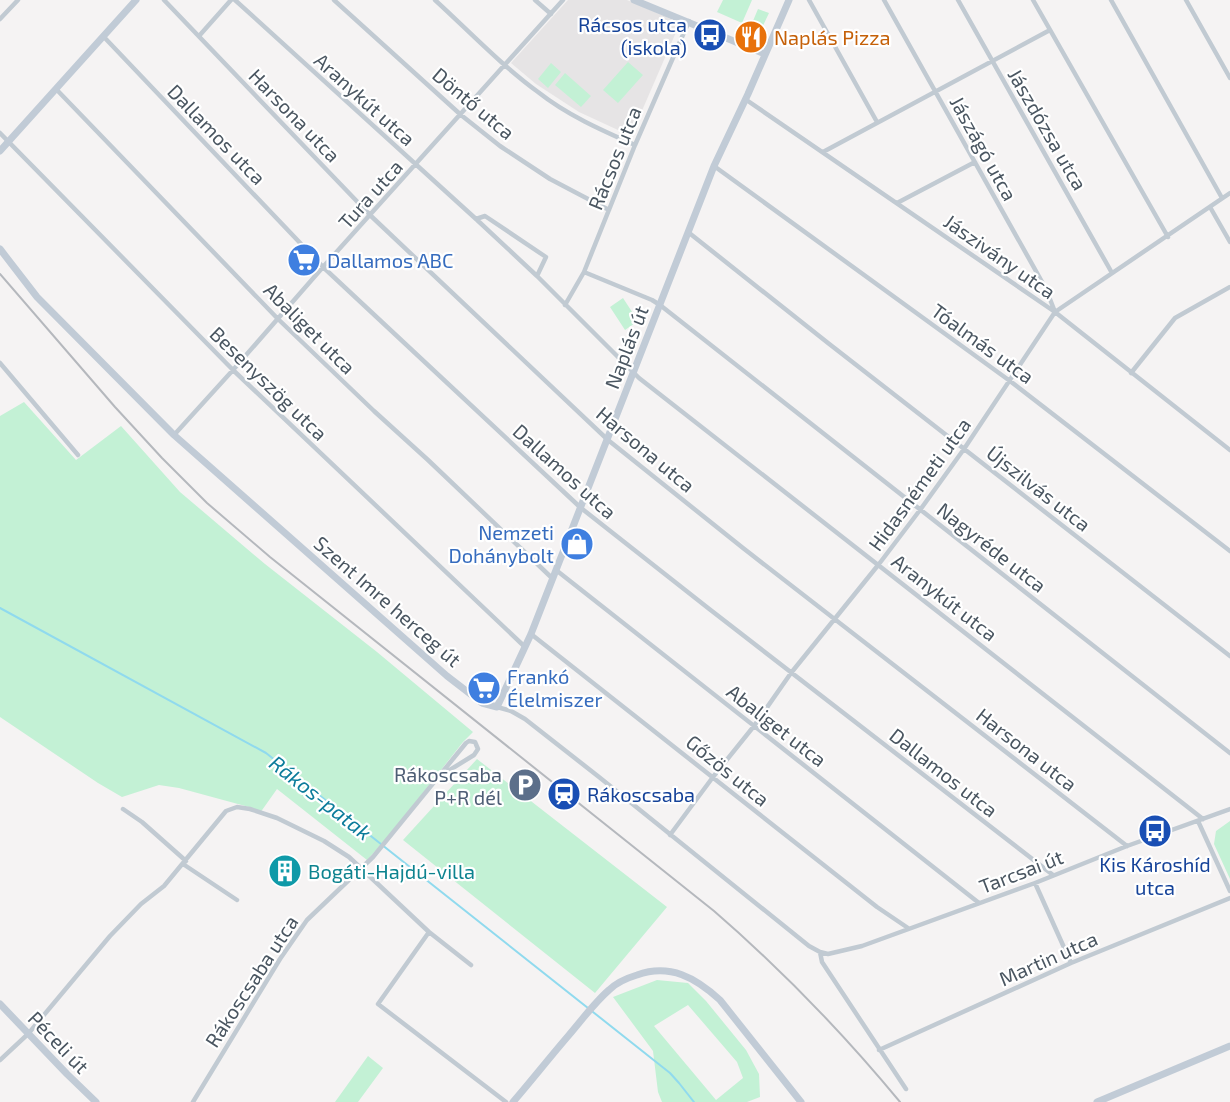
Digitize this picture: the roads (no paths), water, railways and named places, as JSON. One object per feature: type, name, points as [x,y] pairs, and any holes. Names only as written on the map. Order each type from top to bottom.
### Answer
[{"type":"street","points":[[0,19],[18,0]]},
{"type":"street","points":[[0,151],[136,0]]},
{"type":"street","name":"Harsona utca","points":[[164,0],[371,216],[608,440],[1126,846]]},
{"type":"street","points":[[199,36],[233,0]]},
{"type":"street","name":"Aranykút utca","points":[[233,0],[476,219],[537,276],[633,373],[879,564],[1201,820]]},
{"type":"street","name":"Döntő utca","points":[[334,0],[461,115],[500,147],[550,179],[609,210]]},
{"type":"street","points":[[435,0],[539,93],[589,125],[634,145]]},
{"type":"street","points":[[535,0],[550,14]]},
{"type":"street","name":"Tura utca","points":[[174,435],[563,0]]},
{"type":"street","points":[[634,0],[765,54]]},
{"type":"street","name":"Naplás út","points":[[497,707],[531,634],[714,166],[789,0]]},
{"type":"street","points":[[809,0],[877,122]]},
{"type":"street","name":"Jászágó utca","points":[[884,0],[1046,289],[1055,312]]},
{"type":"street","name":"Jászdózsa utca","points":[[958,0],[1112,273]]},
{"type":"street","points":[[1033,0],[1168,237]]},
{"type":"street","points":[[1111,0],[1222,198]]},
{"type":"street","points":[[1186,0],[1230,78]]},
{"type":"street","name":"Rácsos utca","points":[[565,305],[584,272],[634,145],[689,21]]},
{"type":"street","points":[[823,152],[1050,30]]},
{"type":"street","name":"Dallamos utca","points":[[103,36],[323,267],[580,508],[1053,875]]},
{"type":"street","name":"Abaliget utca","points":[[56,89],[279,319],[553,579]]},
{"type":"street","name":"Jászivány utca","points":[[745,99],[1055,312],[1230,450]]},
{"type":"street","name":"Besenyszög utca","points":[[0,133],[233,370],[525,647]]},
{"type":"street","points":[[897,203],[975,162]]},
{"type":"street","name":"Tóalmás utca","points":[[714,166],[1010,381],[1230,551]]},
{"type":"street","name":"Hidasnémeti utca","points":[[670,835],[754,726],[791,673],[920,510],[964,449],[1055,312],[1230,193]]},
{"type":"street","points":[[1210,207],[1230,242]]},
{"type":"street","name":"Aranykút utca","points":[[476,219],[485,216],[546,257],[537,276]]},
{"type":"street","name":"Újszilvás utca","points":[[688,232],[1230,656]]},
{"type":"street","name":"Szent Imre herceg út","points":[[0,249],[37,297],[174,435],[447,676],[482,704],[511,711],[525,719],[809,946],[820,952]]},
{"type":"street","name":"Nagyréde utca","points":[[584,272],[660,305],[1230,753]]},
{"type":"street","points":[[1131,373],[1175,318],[1230,287]]},
{"type":"street","points":[[0,363],[78,455]]},
{"type":"street","name":"Abaliget utca","points":[[556,570],[979,903]]},
{"type":"street","name":"Gőzös utca","points":[[531,634],[877,907],[908,928]]},
{"type":"street","name":"Rákoscsaba utca","points":[[193,1102],[280,958],[307,920],[377,853],[466,744],[469,741],[475,742],[478,749],[474,755],[440,776]]},
{"type":"street","points":[[0,1060],[28,1034],[110,936],[141,904],[164,886],[226,811],[237,807],[277,818],[324,841],[349,857],[429,932],[471,965]]},
{"type":"street","points":[[123,809],[142,822],[184,862],[237,900]]},
{"type":"street","name":"Tarcsai út","points":[[820,952],[828,954],[851,949],[1035,883],[1126,846],[1230,809]]},
{"type":"street","points":[[1201,820],[1230,891]]},
{"type":"street","points":[[1035,883],[1071,963]]},
{"type":"street","name":"Martin utca","points":[[879,1050],[1071,963],[1230,898]]},
{"type":"street","points":[[429,932],[378,1004],[506,1102]]},
{"type":"street","points":[[820,952],[822,962],[906,1089]]},
{"type":"street","points":[[513,1102],[609,990],[623,980],[645,972],[659,970],[670,971],[706,988],[727,1010],[801,1102]]},
{"type":"street","name":"Péceli út","points":[[0,1004],[96,1102]]},
{"type":"street","points":[[1097,1102],[1230,1046]]},
{"type":"waterway","name":"Rákos-patak","points":[[0,608],[266,753],[670,1073],[694,1102]]},
{"type":"railway","points":[[0,274],[115,407],[207,503],[270,557],[714,911],[811,1002],[900,1102]]},
{"type":"place","name":"Rácsos utca (iskola)","points":[[710,35]]},
{"type":"place","name":"Naplás Pizza","points":[[751,37]]},
{"type":"place","name":"Dallamos ABC","points":[[304,260]]},
{"type":"place","name":"Nemzeti Dohánybolt","points":[[577,544]]},
{"type":"place","name":"Frankó Élelmiszer","points":[[484,688]]},
{"type":"place","name":"Rákoscsaba P+R dél","points":[[525,785]]},
{"type":"place","name":"Rákoscsaba","points":[[564,794]]},
{"type":"place","name":"Kis Károshíd utca","points":[[1155,831]]},
{"type":"place","name":"Bogáti-Hajdú-villa","points":[[285,871]]}]
